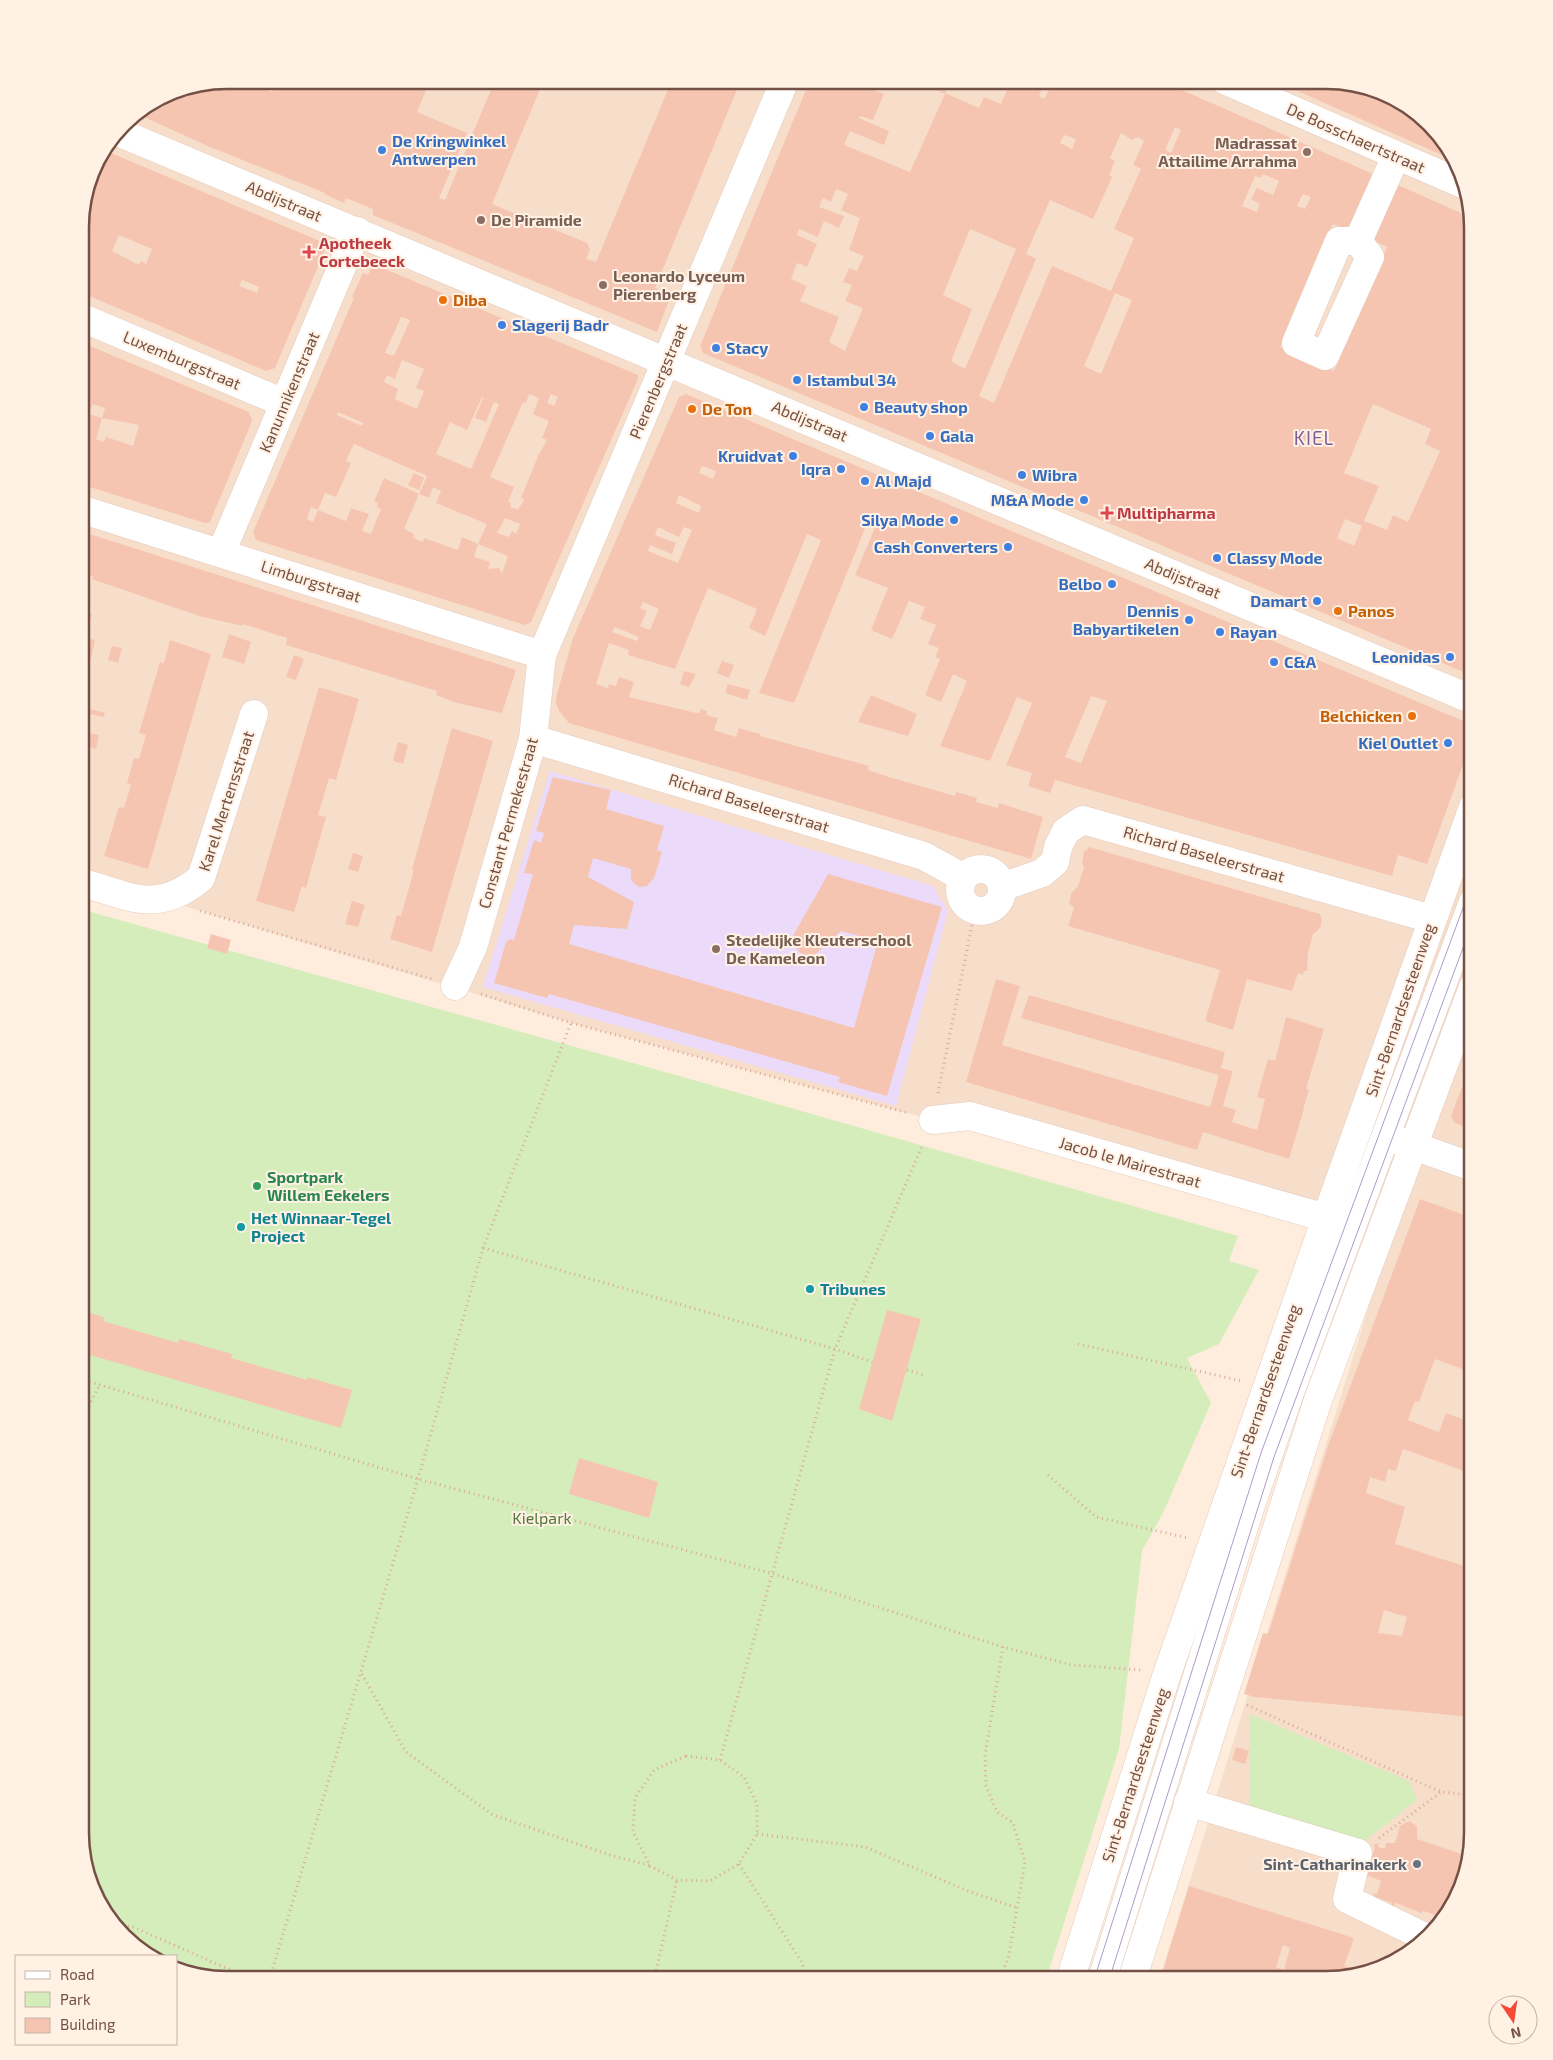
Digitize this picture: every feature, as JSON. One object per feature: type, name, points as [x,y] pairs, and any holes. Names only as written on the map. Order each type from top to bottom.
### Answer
[{"type":"street","name":"Pierenbergstraat","points":[[542,655],[781,89]]},
{"type":"street","name":"De Bosschaertstraat","points":[[1244,89],[1457,182]]},
{"type":"street","name":"Abdijstraat","points":[[124,135],[1464,696]]},
{"type":"street","points":[[1358,241],[1396,156]]},
{"type":"street","name":"Kanunnikenstraat","points":[[221,553],[357,231]]},
{"type":"street","name":"Luxemburgstraat","points":[[89,321],[284,403]]},
{"type":"street","name":"Limburgstraat","points":[[89,511],[542,655]]},
{"type":"street","name":"Constant Permekestraat","points":[[455,986],[473,947],[533,739],[542,655]]},
{"type":"street","name":"Karel Mertensstraat","points":[[89,885],[140,899],[164,900],[186,891],[201,878],[254,714]]},
{"type":"street","name":"Richard Baseleerstraat","points":[[533,739],[924,856],[962,877]]},
{"type":"street","name":"Richard Baseleerstraat","points":[[1002,887],[1042,873],[1055,862],[1058,847],[1066,831],[1083,820],[1432,918]]},
{"type":"street","name":"Sint-Bernardsesteenweg","points":[[1073,1971],[1166,1677],[1326,1218],[1464,831]]},
{"type":"street","points":[[976,869],[990,870],[1001,880],[1002,887],[1000,898],[988,910],[975,910],[965,904],[961,898],[962,877],[976,869]]},
{"type":"street","points":[[1105,1971],[1250,1508],[1297,1375],[1464,926]]},
{"type":"street","points":[[1135,1971],[1318,1400],[1464,1011]]},
{"type":"street","name":"Jacob le Mairestraat","points":[[933,1120],[970,1116],[1326,1218]]},
{"type":"street","points":[[1358,1128],[1464,1164]]},
{"type":"street","points":[[1188,1802],[1358,1853],[1347,1899],[1420,1934]]},
{"type":"path","points":[[164,900],[571,1022],[933,1120]]},
{"type":"path","points":[[720,1760],[774,1574],[835,1349],[933,1120],[975,910]]},
{"type":"path","points":[[273,1971],[362,1674],[483,1248],[571,1022]]},
{"type":"path","points":[[483,1248],[835,1349],[872,1362]]},
{"type":"path","points":[[1078,1344],[1267,1386]]},
{"type":"path","points":[[907,1370],[924,1375]]},
{"type":"path","points":[[89,1381],[418,1479],[774,1574],[1003,1646],[1072,1665],[1140,1670],[1166,1677]]},
{"type":"path","points":[[89,1406],[100,1384]]},
{"type":"path","points":[[1048,1475],[1096,1517],[1213,1544]]},
{"type":"path","points":[[1002,1971],[1008,1960],[1025,1862],[1013,1823],[997,1812],[986,1786],[984,1755],[1003,1646]]},
{"type":"path","points":[[362,1674],[406,1752],[493,1815],[616,1857],[650,1866],[678,1880],[710,1880],[739,1864],[757,1834],[758,1804],[744,1778],[720,1760],[686,1756],[654,1770],[635,1798],[633,1832],[650,1866]]},
{"type":"path","points":[[1245,1704],[1441,1792],[1464,1794]]},
{"type":"path","points":[[1358,1853],[1441,1792]]},
{"type":"path","points":[[757,1834],[864,1847],[968,1891],[1018,1908]]},
{"type":"path","points":[[739,1864],[801,1961],[805,1971]]},
{"type":"path","points":[[656,1971],[678,1880]]},
{"type":"path","points":[[126,1927],[132,1926],[233,1971]]},
{"type":"shaded area","points":[[226,89],[1336,89],[1354,91],[1371,96],[1388,103],[1410,117],[1430,136],[1441,150],[1454,174],[1460,191],[1464,226],[1464,1834],[1460,1869],[1446,1902],[1436,1917],[1417,1937],[1403,1948],[1388,1957],[1362,1967],[1327,1971],[1162,1971],[1392,1232],[933,1120],[571,1023],[164,900],[89,884],[89,217],[93,191],[107,158],[129,129],[150,112],[182,96],[199,91]]},
{"type":"shaded area","name":"Stedelijke Kleuterschool De Kameleon","points":[[550,771],[933,886],[948,911],[896,1106],[483,987]]},
{"type":"green space","name":"Kielpark","points":[[89,912],[683,1077],[1238,1236],[1229,1261],[1259,1270],[1219,1344],[1187,1358],[1211,1403],[1164,1511],[1142,1551],[1119,1749],[1049,1971],[226,1971],[191,1967],[178,1962],[178,1955],[162,1955],[143,1943],[123,1924],[103,1895],[91,1861],[89,1843]]},
{"type":"green space","points":[[1250,1714],[1409,1781],[1417,1800],[1358,1846],[1249,1810]]},
{"type":"building","points":[[265,89],[272,92],[273,89],[426,89],[417,112],[467,133],[439,198],[445,200],[491,89],[540,89],[492,204],[587,243],[590,250],[586,259],[596,262],[668,89],[737,89],[655,288],[671,295],[657,332],[373,215],[373,209],[346,198],[344,203],[325,193],[210,147],[144,117],[174,99],[208,90]]},
{"type":"building","points":[[806,89],[872,89],[884,94],[873,120],[860,116],[859,118],[889,131],[884,145],[850,131],[844,145],[910,172],[945,94],[934,89],[947,89],[945,93],[979,108],[984,97],[1001,104],[1007,89],[1042,89],[1039,96],[1044,99],[1049,89],[1180,89],[1371,173],[1374,182],[1349,230],[1333,224],[1280,347],[1334,371],[1387,247],[1372,240],[1398,185],[1463,214],[1464,672],[703,353],[700,346]],"holes":[[[1175,127],[1181,130],[1171,153],[1165,150]],[[1121,133],[1132,140],[1138,137],[1144,141],[1133,165],[1141,169],[1114,229],[1134,238],[1111,291],[1052,266],[994,403],[979,396],[1036,259],[1026,254],[1050,200],[1093,219],[1112,177],[1109,175],[1115,161],[1110,158]],[[1064,135],[1076,139],[1072,149],[1060,143]],[[1263,174],[1279,181],[1273,195],[1257,188],[1251,199],[1260,204],[1257,212],[1242,206],[1255,176],[1261,178]],[[836,189],[848,194],[841,210],[860,218],[849,250],[864,256],[857,271],[849,268],[843,282],[852,285],[845,301],[863,308],[845,351],[829,342],[839,317],[800,301],[807,286],[791,279],[797,263],[807,267],[817,244],[797,235],[799,229],[818,237],[824,221],[839,228],[844,216],[819,207],[823,198],[831,202]],[[1303,194],[1311,197],[1305,209],[1297,206]],[[970,229],[1016,249],[965,369],[951,361],[972,309],[943,295]],[[1115,293],[1132,300],[1101,374],[1084,366]],[[1373,404],[1431,429],[1425,444],[1440,451],[1408,522],[1393,515],[1387,530],[1364,521],[1379,486],[1344,473]],[[1345,519],[1362,526],[1354,546],[1337,538]]]},
{"type":"building","points":[[1293,89],[1354,91],[1388,103],[1417,123],[1430,136],[1445,156]]},
{"type":"building","points":[[110,153],[322,242],[325,250],[275,368],[266,371],[89,296],[90,208],[99,174]],"holes":[[[119,235],[152,249],[146,264],[141,261],[139,265],[112,251]],[[242,280],[259,287],[257,293],[239,286]]]},
{"type":"building","points":[[373,264],[638,375],[638,379],[531,622],[525,625],[256,540],[253,532],[354,298],[352,297],[363,273],[368,275]],"holes":[[[401,317],[410,320],[394,356],[385,353]],[[402,360],[424,369],[416,388],[424,391],[417,409],[395,399],[398,389],[384,382],[387,375],[395,379]],[[529,394],[539,398],[533,414],[549,421],[542,438],[547,440],[538,456],[521,498],[524,500],[518,510],[510,507],[511,503],[508,502],[514,487],[490,477],[523,402],[526,403]],[[551,394],[558,397],[554,406],[547,403]],[[482,397],[499,404],[471,469],[436,454],[450,422],[467,430]],[[338,412],[363,423],[362,426],[337,415]],[[354,444],[427,476],[419,494],[384,478],[374,502],[378,503],[377,507],[381,509],[371,534],[362,531],[369,514],[351,508],[346,521],[318,510],[325,493],[336,497],[351,463],[346,461]],[[433,487],[441,491],[436,503],[487,524],[478,544],[462,537],[458,550],[424,538],[423,542],[413,538],[414,534],[404,529],[419,494],[429,498]],[[311,507],[318,510],[313,522],[307,519]],[[505,518],[520,524],[516,534],[512,531],[509,537],[497,533]],[[478,544],[508,556],[502,574],[499,568],[488,569],[490,562],[474,557]]]},
{"type":"building","points":[[89,346],[249,412],[252,421],[210,522],[205,523],[89,487],[89,414],[102,418],[105,408],[93,404],[89,412]],"holes":[[[102,418],[139,425],[133,446],[106,437],[104,442],[96,439]]]},
{"type":"building","points":[[686,394],[1464,721],[1464,762],[1427,864],[1398,855],[1392,876],[1055,780],[1050,793],[1028,786],[1032,773],[1006,765],[1032,703],[1017,697],[990,761],[940,746],[967,681],[953,674],[941,702],[925,695],[940,659],[935,657],[939,648],[928,644],[936,625],[920,619],[925,607],[909,601],[892,639],[871,630],[888,588],[855,575],[876,525],[868,521],[794,703],[759,693],[821,540],[807,534],[765,636],[749,628],[757,609],[708,588],[675,669],[628,655],[629,650],[609,643],[596,684],[608,688],[609,684],[616,686],[619,677],[634,682],[629,697],[696,713],[699,713],[701,709],[707,711],[706,715],[718,718],[714,730],[736,737],[739,728],[760,734],[760,736],[869,766],[868,770],[889,777],[955,796],[956,792],[977,798],[976,802],[998,808],[999,803],[1043,817],[1031,859],[569,723],[559,711],[556,703],[573,638],[679,397]],"holes":[[[702,466],[716,471],[713,479],[699,473]],[[679,495],[701,506],[699,513],[676,503]],[[658,527],[679,537],[684,527],[692,530],[678,563],[648,551],[650,545],[672,554],[676,543],[655,535]],[[643,602],[659,609],[650,630],[640,626],[647,611],[640,608]],[[615,627],[639,637],[637,641],[612,632]],[[1091,696],[1107,701],[1081,763],[1065,757]]]},
{"type":"building","points":[[483,398],[494,402],[486,422],[475,418]]},
{"type":"building","points":[[414,473],[424,478],[419,490],[408,485]]},
{"type":"building","points":[[89,534],[516,670],[502,713],[457,703],[436,695],[437,691],[286,645],[287,638],[243,624],[243,626],[199,616],[92,579],[93,576],[89,575]]},
{"type":"building","points":[[89,613],[92,614],[89,624]]},
{"type":"building","points":[[229,634],[251,642],[244,664],[222,657]]},
{"type":"building","points":[[89,639],[95,640],[89,662]]},
{"type":"building","points":[[170,640],[211,654],[148,869],[104,856],[119,807],[124,808],[131,785],[127,783],[134,758],[139,759],[146,735],[139,733],[160,662],[164,663]]},
{"type":"building","points":[[112,646],[122,648],[118,663],[108,660]]},
{"type":"building","points":[[294,655],[304,659],[296,680],[286,677]]},
{"type":"building","points":[[722,661],[734,665],[729,678],[717,673]]},
{"type":"building","points":[[684,671],[696,674],[689,687],[680,684]]},
{"type":"building","points":[[728,684],[750,690],[747,700],[725,693]]},
{"type":"building","points":[[319,687],[359,699],[336,780],[329,778],[318,815],[326,817],[306,888],[302,886],[294,912],[256,901]]},
{"type":"building","points":[[871,695],[917,714],[908,736],[858,722]]},
{"type":"building","points":[[89,709],[105,713],[104,717],[89,714]]},
{"type":"building","points":[[452,728],[493,741],[432,952],[390,939],[397,915],[401,916],[414,870],[412,869]]},
{"type":"building","points":[[89,733],[99,735],[96,749],[89,747]]},
{"type":"building","points":[[398,742],[408,745],[403,764],[393,761]]},
{"type":"building","points":[[553,777],[611,790],[606,809],[664,826],[657,850],[662,852],[654,878],[647,886],[639,887],[631,880],[631,869],[593,858],[588,877],[634,902],[627,929],[574,925],[569,944],[854,1028],[878,941],[841,931],[808,961],[790,941],[828,874],[942,907],[887,1096],[838,1082],[840,1077],[549,994],[547,998],[494,983],[506,942],[510,939],[514,940],[533,874],[524,873],[534,840],[541,843],[544,833],[536,831]]},
{"type":"building","points":[[1089,847],[1320,914],[1322,920],[1320,928],[1313,934],[1308,953],[1307,971],[1304,971],[1303,975],[1298,973],[1292,991],[1247,979],[1233,1030],[1205,1021],[1220,970],[1068,926],[1074,908],[1069,903],[1071,894],[1078,886],[1084,867],[1082,863],[1084,851]]},
{"type":"building","points":[[353,853],[363,856],[358,872],[348,869]]},
{"type":"building","points":[[352,901],[365,905],[358,927],[345,924]]},
{"type":"building","points":[[211,934],[231,940],[227,954],[207,948]]},
{"type":"building","points":[[996,979],[1020,986],[1002,1045],[1210,1107],[1219,1075],[1021,1018],[1029,995],[1225,1052],[1221,1068],[1233,1071],[1223,1106],[1236,1110],[1232,1122],[1257,1130],[1265,1099],[1257,1097],[1268,1059],[1275,1061],[1286,1017],[1324,1029],[1306,1089],[1309,1090],[1303,1110],[1305,1113],[1303,1112],[1289,1159],[1203,1132],[1197,1150],[966,1082]]},
{"type":"building","points":[[1464,1082],[1464,1126],[1455,1123],[1451,1116]]},
{"type":"building","points":[[1420,1199],[1464,1215],[1464,1370],[1435,1359],[1419,1402],[1415,1401],[1408,1420],[1439,1432],[1446,1413],[1464,1420],[1464,1471],[1403,1449],[1396,1471],[1388,1469],[1385,1482],[1370,1477],[1366,1493],[1405,1507],[1395,1544],[1464,1566],[1464,1716],[1255,1697],[1244,1694],[1263,1633],[1268,1634],[1328,1446]],"holes":[[[1384,1610],[1407,1617],[1402,1636],[1378,1633]]]},
{"type":"building","points":[[887,1310],[921,1319],[892,1421],[859,1409]]},
{"type":"building","points":[[89,1313],[104,1317],[103,1321],[178,1343],[179,1339],[232,1354],[231,1358],[307,1380],[307,1377],[352,1390],[341,1428],[89,1355]]},
{"type":"building","points":[[579,1458],[658,1482],[649,1518],[569,1494]]},
{"type":"building","points":[[1236,1747],[1249,1751],[1245,1764],[1232,1760]]},
{"type":"building","name":"Sint-Catharinakerk","points":[[1409,1821],[1417,1826],[1417,1839],[1463,1854],[1454,1886],[1437,1916],[1424,1911],[1421,1913],[1395,1903],[1394,1907],[1391,1905],[1392,1903],[1379,1898],[1378,1901],[1375,1900],[1374,1893],[1377,1894],[1381,1881],[1369,1876],[1366,1878],[1375,1847],[1373,1845],[1379,1843],[1378,1847],[1385,1849],[1386,1843],[1395,1843],[1400,1826]]},
{"type":"building","points":[[1189,1886],[1354,1938],[1344,1966],[1353,1969],[1327,1971],[1163,1971]],"holes":[[[1283,1945],[1290,1948],[1284,1970],[1276,1967]]]},
{"type":"tram line","points":[[1097,1971],[1261,1453],[1464,905]]},
{"type":"tram line","points":[[1112,1971],[1274,1457],[1464,945]]},
{"type":"place","name":"De Kringwinkel Antwerpen","points":[[382,150]]},
{"type":"place","name":"Madrassat Attailime Arrahma","points":[[1307,152]]},
{"type":"place","name":"De Piramide","points":[[481,220]]},
{"type":"place","name":"Apotheek Cortebeeck","points":[[309,252]]},
{"type":"place","name":"Leonardo Lyceum Pierenberg","points":[[603,285]]},
{"type":"place","name":"Diba","points":[[443,300]]},
{"type":"place","name":"Slagerij Badr","points":[[502,325]]},
{"type":"place","name":"Stacy","points":[[716,348]]},
{"type":"place","name":"Istambul 34","points":[[797,380]]},
{"type":"place","name":"Beauty shop","points":[[864,407]]},
{"type":"place","name":"De Ton","points":[[692,409]]},
{"type":"place","name":"Gala","points":[[930,436]]},
{"type":"place","name":"Kruidvat","points":[[793,456]]},
{"type":"place","name":"Iqra","points":[[841,469]]},
{"type":"place","name":"Wibra","points":[[1022,475]]},
{"type":"place","name":"Al Majd","points":[[865,481]]},
{"type":"place","name":"M&A Mode","points":[[1084,500]]},
{"type":"place","name":"Multipharma","points":[[1107,513]]},
{"type":"place","name":"Silya Mode","points":[[954,520]]},
{"type":"place","name":"Cash Converters","points":[[1008,547]]},
{"type":"place","name":"Classy Mode","points":[[1217,558]]},
{"type":"place","name":"Belbo","points":[[1112,584]]},
{"type":"place","name":"Damart","points":[[1317,601]]},
{"type":"place","name":"Panos","points":[[1338,611]]},
{"type":"place","name":"Dennis Babyartikelen","points":[[1189,620]]},
{"type":"place","name":"Rayan","points":[[1220,632]]},
{"type":"place","name":"Leonidas","points":[[1450,657]]},
{"type":"place","name":"C&A","points":[[1274,662]]},
{"type":"place","name":"Belchicken","points":[[1412,716]]},
{"type":"place","name":"Kiel Outlet","points":[[1448,743]]},
{"type":"place","name":"Stedelijke Kleuterschool De Kameleon","points":[[716,949]]},
{"type":"place","name":"Sportpark Willem Eekelers","points":[[257,1186]]},
{"type":"place","name":"Het Winnaar-Tegel Project","points":[[241,1227]]},
{"type":"place","name":"Tribunes","points":[[810,1289]]},
{"type":"place","name":"Sint-Catharinakerk","points":[[1417,1864]]},
{"type":"district","name":"KIEL","points":[[1314,438]]}]
